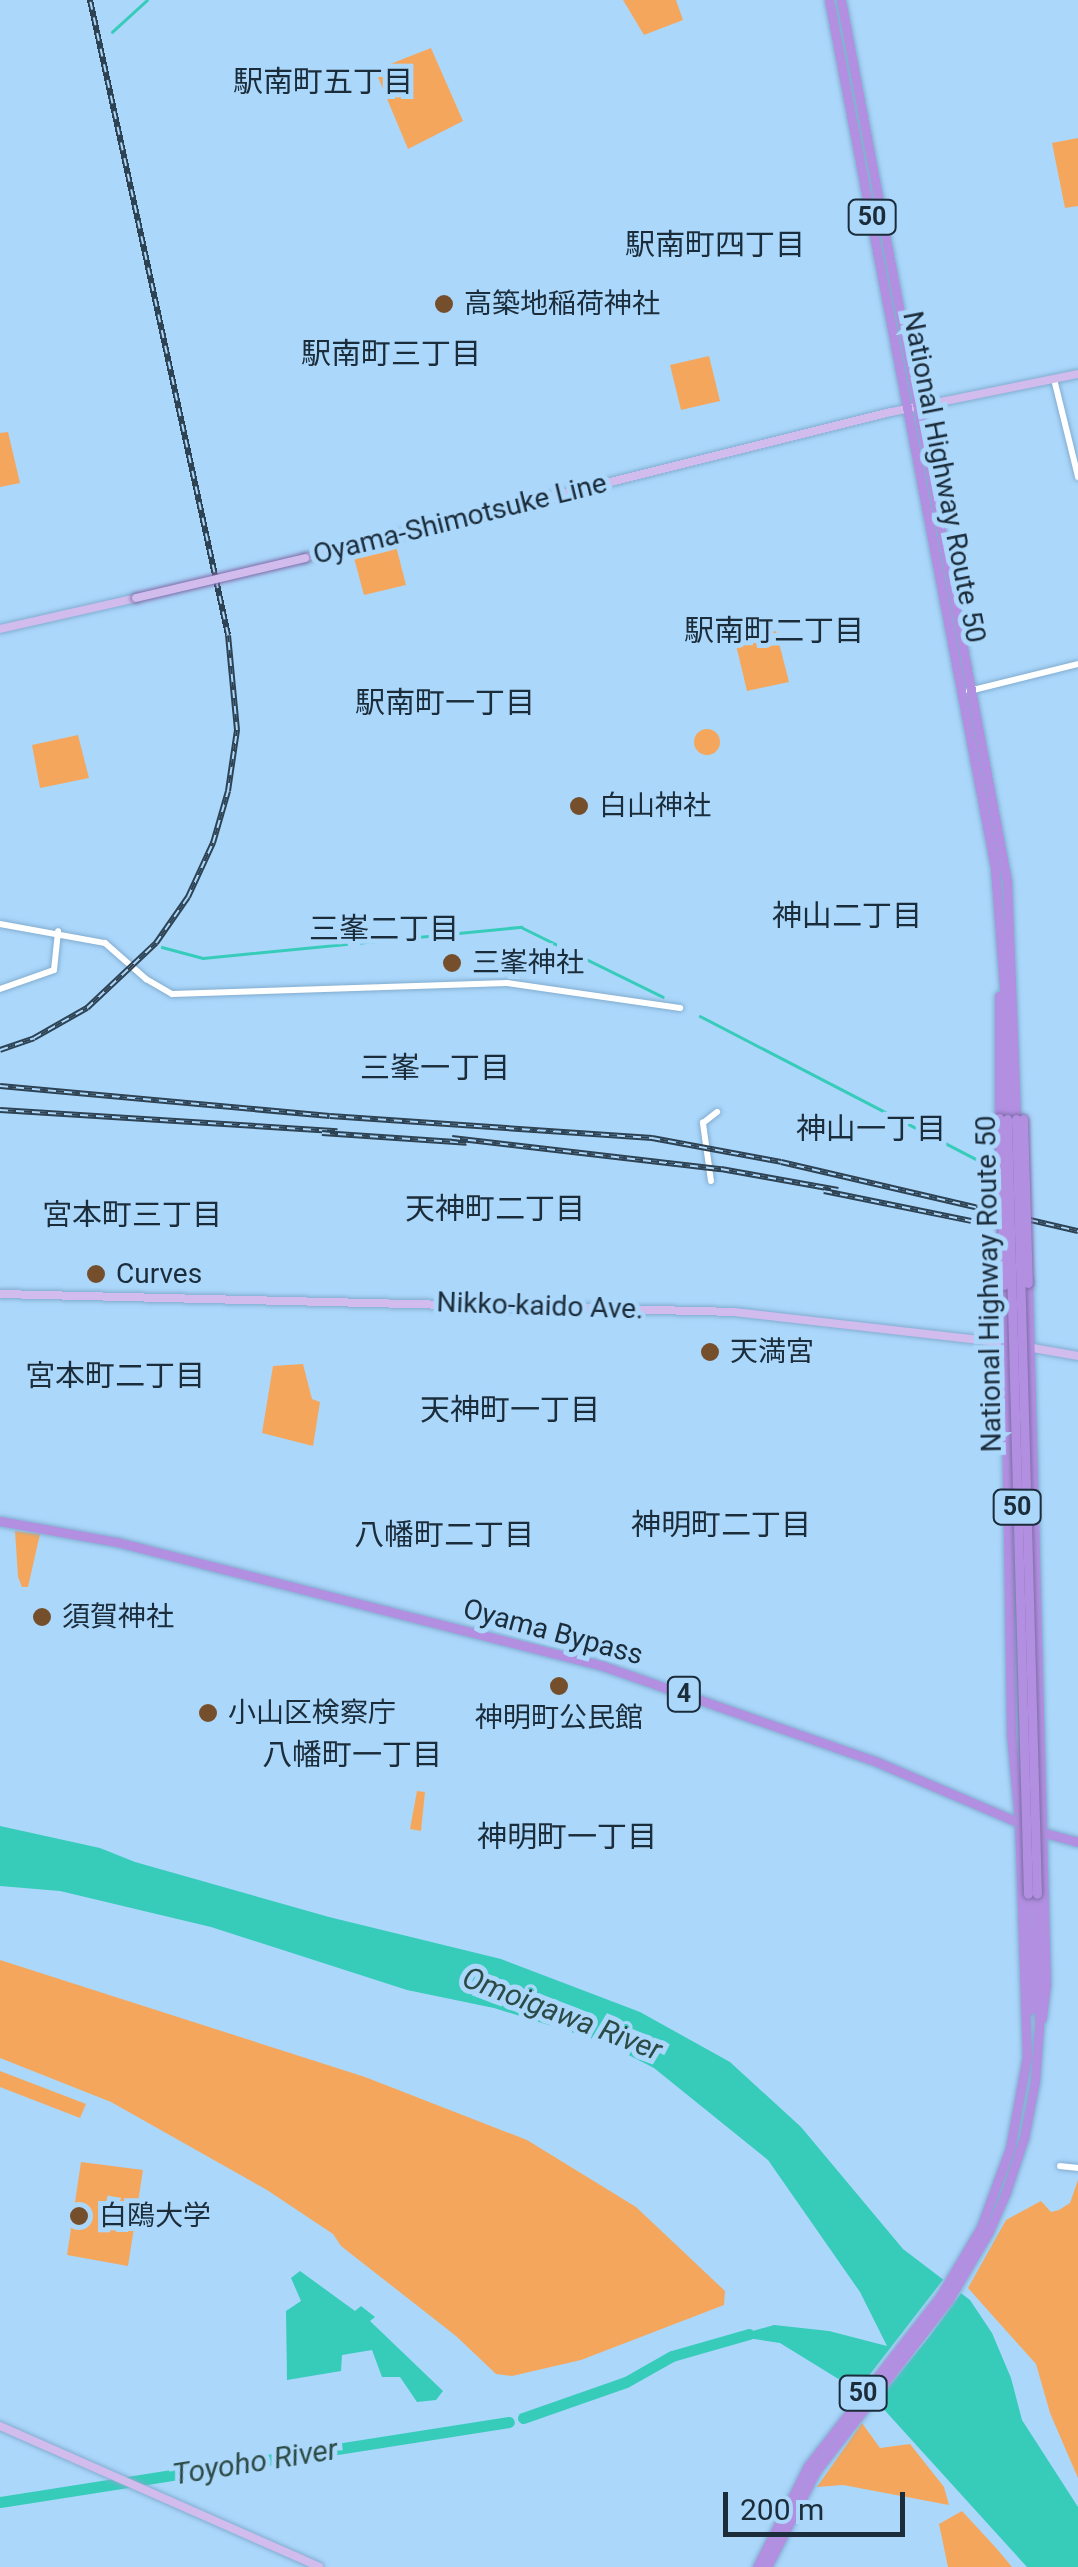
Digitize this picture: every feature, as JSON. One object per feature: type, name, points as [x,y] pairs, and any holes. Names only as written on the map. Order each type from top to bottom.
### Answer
[{"type":"highway","name":"National Highway Route 50","points":[[830,0],[1008,886],[1015,1052],[1011,1119]]},
{"type":"highway","name":"National Highway Route 50","points":[[840,0],[913,407]]},
{"type":"highway","name":"National Highway Route 50","points":[[767,2567],[816,2472],[948,2301],[985,2229],[1026,2130],[1039,2026],[1011,1119],[994,868],[968,691]]},
{"type":"highway","points":[[1011,1119],[1028,1284],[1030,1348],[1046,1984],[1039,2026]]},
{"type":"highway","points":[[1011,1119],[1004,1285],[1010,1700],[1019,1821],[1027,2058]]},
{"type":"highway","name":"Oyama Bypass","points":[[0,1522],[117,1542],[603,1666],[882,1764],[1040,1832],[1078,1842]]},
{"type":"highway","name":"National Highway Route 50","points":[[757,2567],[808,2466],[930,2311],[985,2229],[1008,2153],[1027,2058],[1032,1894]]},
{"type":"main road","name":"Oyama-Shimotsuke Line","points":[[0,629],[305,558],[913,407],[1078,374]]},
{"type":"main road","name":"Nikko-kaido Ave.","points":[[0,1294],[734,1312],[1006,1342],[1078,1356]]},
{"type":"main road","points":[[0,2426],[320,2567]]},
{"type":"street","points":[[1054,379],[1078,477]]},
{"type":"street","points":[[968,691],[1078,664]]},
{"type":"street","points":[[0,924],[58,931],[105,943],[146,979],[172,994],[527,983],[680,1008]]},
{"type":"street","points":[[0,989],[54,970],[58,931]]},
{"type":"street","points":[[711,1181],[703,1123],[717,1112]]},
{"type":"street","points":[[1060,2166],[1078,2168]]},
{"type":"shaded area","points":[[623,0],[676,0],[683,20],[644,35]]},
{"type":"shaded area","points":[[431,48],[463,121],[408,149],[375,70]]},
{"type":"shaded area","points":[[1078,138],[1078,206],[1065,208],[1052,143]]},
{"type":"shaded area","points":[[709,356],[720,401],[681,410],[670,365]]},
{"type":"shaded area","points":[[8,432],[20,483],[0,487],[0,433]]},
{"type":"shaded area","points":[[396,546],[406,585],[364,595],[354,558]]},
{"type":"shaded area","points":[[776,631],[789,682],[747,691],[735,641]]},
{"type":"shaded area","points":[[707,729],[716,733],[720,742],[716,751],[707,755],[698,751],[694,742],[698,733]]},
{"type":"shaded area","points":[[78,735],[89,778],[40,788],[32,745]]},
{"type":"shaded area","points":[[303,1364],[312,1399],[320,1402],[313,1446],[262,1433],[273,1366]]},
{"type":"shaded area","points":[[15,1531],[40,1534],[28,1587],[22,1587],[18,1577]]},
{"type":"shaded area","points":[[417,1791],[425,1792],[421,1831],[410,1829]]},
{"type":"shaded area","points":[[0,1960],[365,2077],[527,2140],[636,2207],[725,2291],[724,2305],[581,2360],[512,2376],[496,2374],[456,2336],[341,2246],[333,2234],[267,2190],[111,2102],[0,2058]]},
{"type":"shaded area","points":[[0,2071],[86,2104],[80,2118],[0,2087]]},
{"type":"shaded area","points":[[81,2162],[143,2170],[128,2266],[67,2255]]},
{"type":"shaded area","points":[[1078,2180],[1078,2478],[1050,2413],[1036,2364],[968,2288],[1006,2220],[1041,2201],[1051,2212],[1059,2210],[1070,2203]]},
{"type":"shaded area","points":[[862,2423],[880,2448],[910,2444],[944,2487],[949,2505],[843,2485],[817,2487]]},
{"type":"shaded area","points":[[962,2511],[1012,2567],[948,2567],[939,2524]]},
{"type":"water","name":"Omoigawa River","points":[[0,1826],[100,1848],[135,1862],[329,1917],[501,1959],[640,2012],[730,2062],[801,2127],[903,2249],[970,2300],[992,2333],[1011,2378],[1022,2420],[1078,2507],[1078,2567],[1027,2567],[879,2404],[780,2343],[735,2336],[774,2325],[829,2331],[887,2346],[860,2292],[768,2160],[654,2068],[603,2042],[494,2008],[407,1990],[211,1927],[60,1891],[0,1886]]},
{"type":"water","points":[[300,2271],[355,2311],[361,2306],[375,2317],[370,2321],[443,2391],[436,2400],[417,2402],[400,2377],[382,2377],[372,2350],[342,2355],[341,2371],[287,2380],[286,2311],[301,2301],[291,2278]]},
{"type":"pier","points":[[946,2276],[964,2289],[929,2337],[873,2406],[854,2395]]},
{"type":"waterway","points":[[112,32],[147,0]]},
{"type":"waterway","points":[[162,947],[203,958],[521,927],[663,997]]},
{"type":"waterway","points":[[700,1016],[991,1167]]},
{"type":"waterway","name":"Toyoho River","points":[[523,2418],[626,2382],[672,2356],[749,2334]]},
{"type":"waterway","name":"Toyoho River","points":[[0,2502],[509,2422]]},
{"type":"railway","points":[[0,1050],[34,1038],[87,1008],[156,943],[188,897],[213,843],[228,791],[237,730],[228,635],[90,0]]},
{"type":"railway","points":[[0,1086],[330,1116],[652,1138],[781,1162],[1078,1231]]},
{"type":"railway","points":[[0,1110],[337,1131]]},
{"type":"railway","points":[[322,1133],[467,1143]]},
{"type":"railway","points":[[452,1138],[721,1169],[838,1190]]},
{"type":"railway","points":[[824,1191],[971,1221]]},
{"type":"place","name":"高築地稲荷神社","points":[[444,304]]},
{"type":"place","name":"白山神社","points":[[579,806]]},
{"type":"place","name":"三峯神社","points":[[452,963]]},
{"type":"place","name":"Curves","points":[[96,1274]]},
{"type":"place","name":"天満宮","points":[[710,1352]]},
{"type":"place","name":"須賀神社","points":[[42,1617]]},
{"type":"place","name":"神明町公民館","points":[[559,1686]]},
{"type":"place","name":"小山区検察庁","points":[[208,1713]]},
{"type":"place","name":"白鴎大学","points":[[79,2216]]},
{"type":"district","name":"駅南町五丁目","points":[[323,82]]},
{"type":"district","name":"駅南町四丁目","points":[[715,245]]},
{"type":"district","name":"駅南町三丁目","points":[[391,354]]},
{"type":"district","name":"駅南町二丁目","points":[[774,631]]},
{"type":"district","name":"駅南町一丁目","points":[[445,703]]},
{"type":"district","name":"神山二丁目","points":[[847,916]]},
{"type":"district","name":"三峯二丁目","points":[[384,929]]},
{"type":"district","name":"三峯一丁目","points":[[435,1068]]},
{"type":"district","name":"神山一丁目","points":[[871,1129]]},
{"type":"district","name":"天神町二丁目","points":[[495,1209]]},
{"type":"district","name":"宮本町三丁目","points":[[132,1215]]},
{"type":"district","name":"宮本町二丁目","points":[[115,1376]]},
{"type":"district","name":"天神町一丁目","points":[[510,1410]]},
{"type":"district","name":"神明町二丁目","points":[[721,1525]]},
{"type":"district","name":"八幡町二丁目","points":[[444,1535]]},
{"type":"district","name":"八幡町一丁目","points":[[352,1755]]},
{"type":"district","name":"神明町一丁目","points":[[567,1837]]}]
